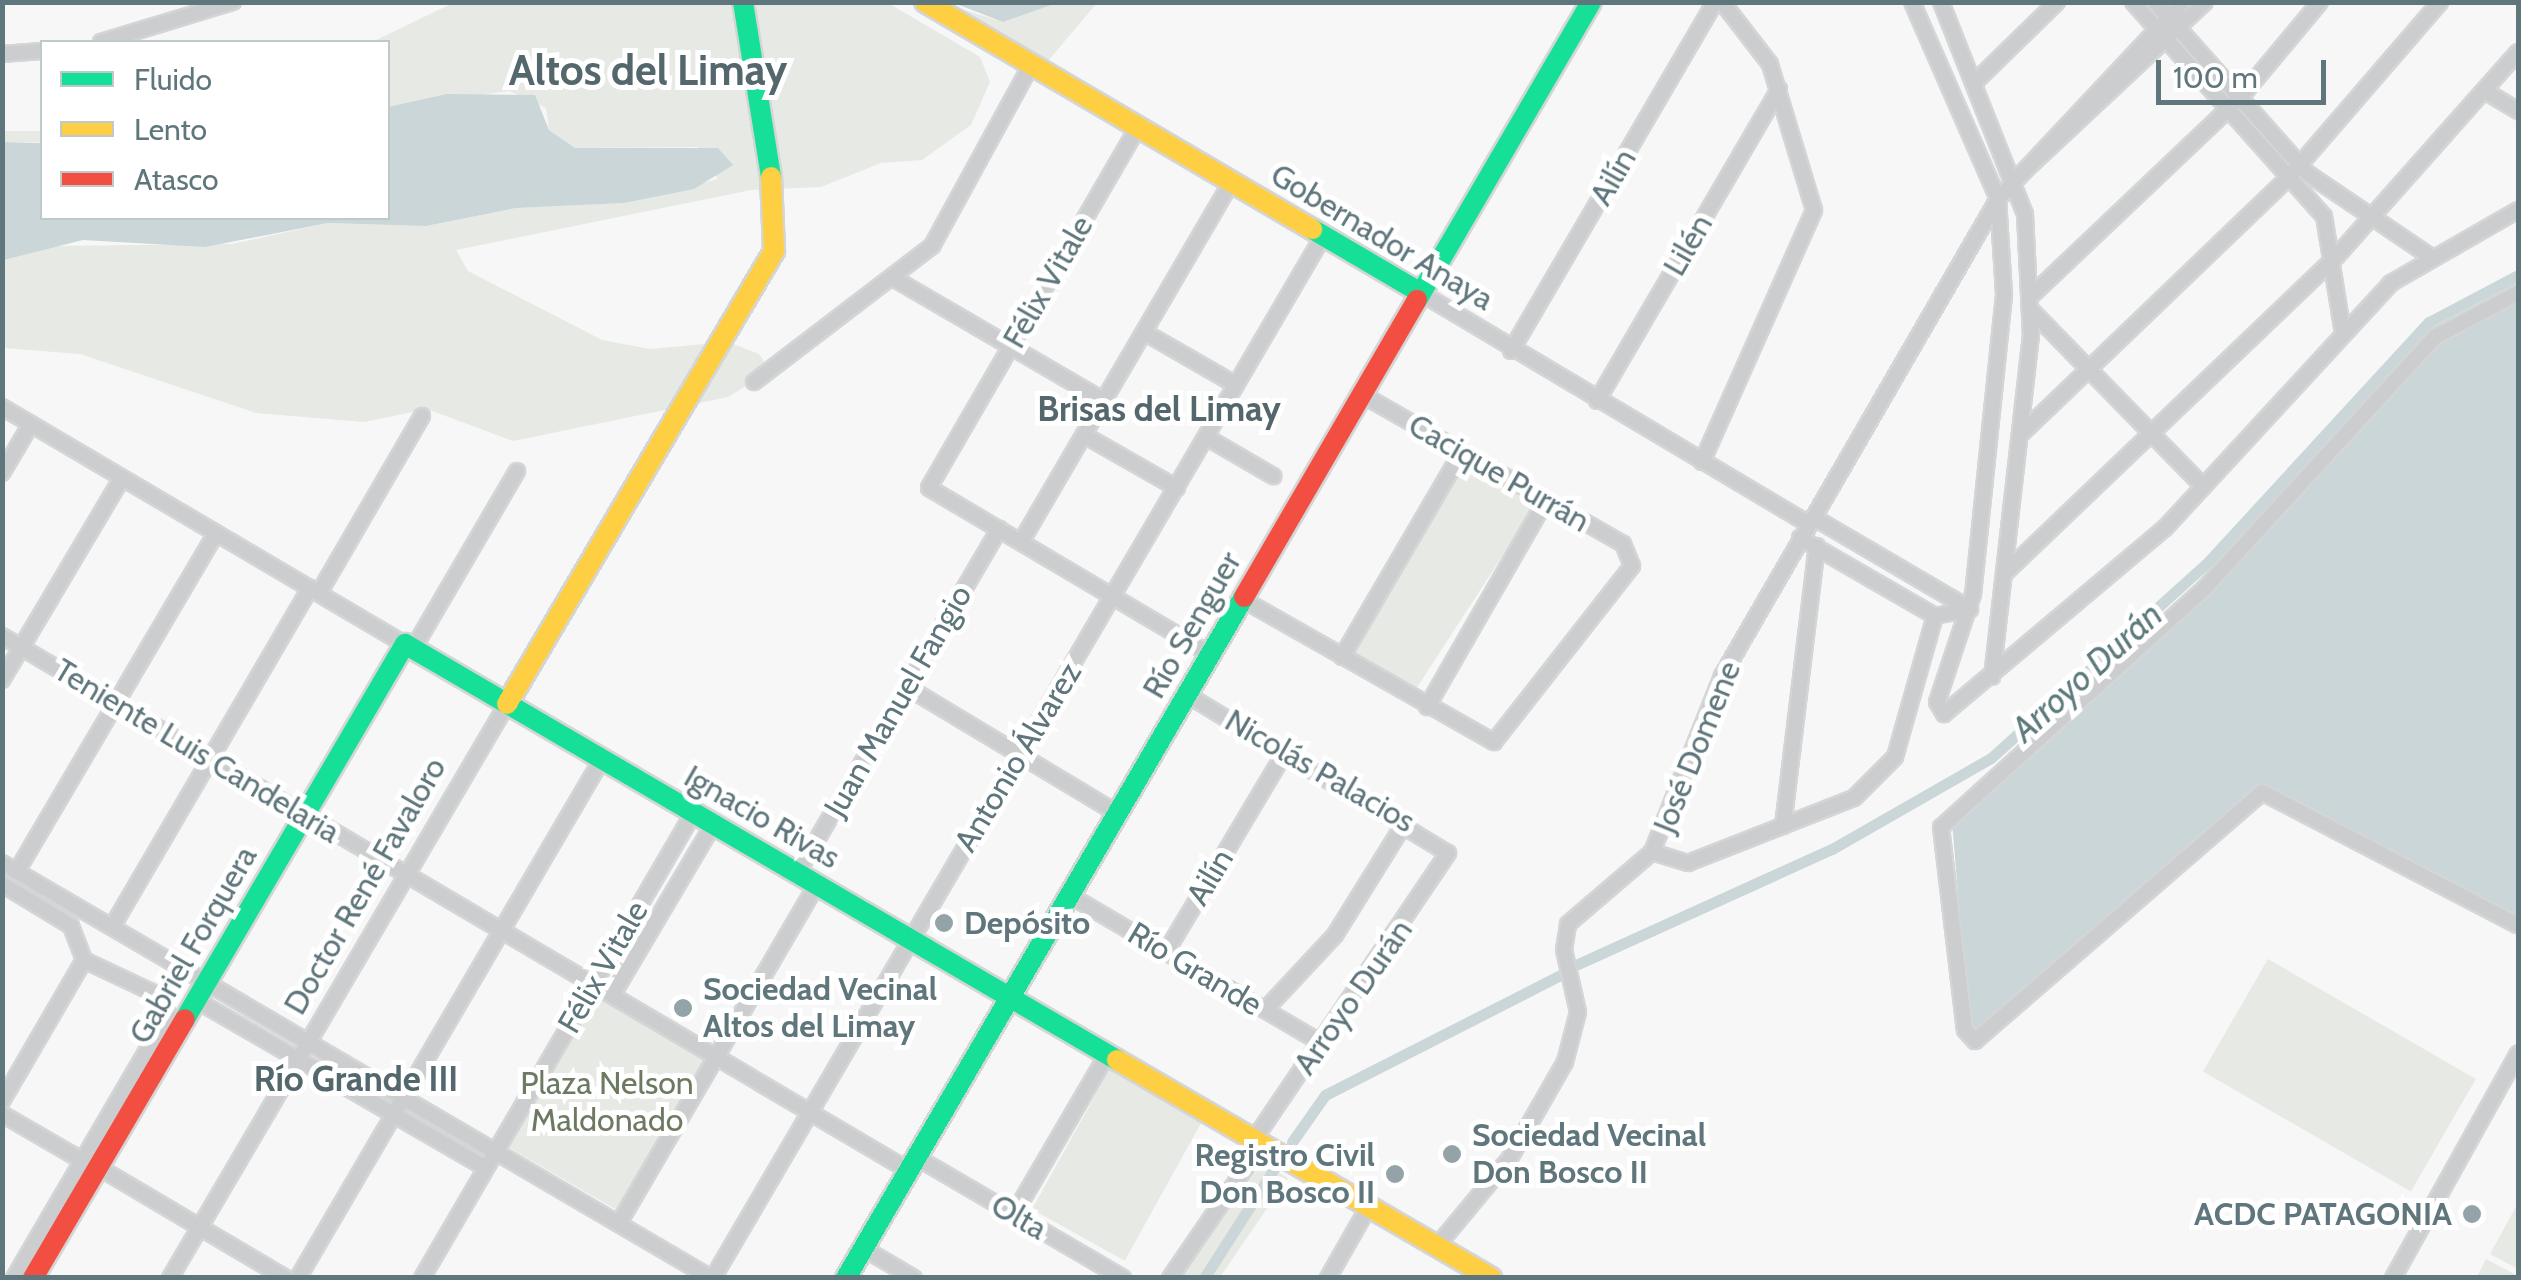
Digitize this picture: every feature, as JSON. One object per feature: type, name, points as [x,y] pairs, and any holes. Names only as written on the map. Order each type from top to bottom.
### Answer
[{"type":"street","points":[[108,40],[233,2]]},
{"type":"street","name":"Doctor René Favaloro","points":[[170,1278],[614,526],[779,234],[743,2]]},
{"type":"street","name":"Gobernador Anaya","points":[[925,2],[1420,292],[1511,351],[1807,526]]},
{"type":"street","name":"Río Senguer","points":[[846,1278],[1591,2]]},
{"type":"street","points":[[1702,462],[1814,210],[1779,89],[1764,52],[1719,2]]},
{"type":"street","name":"Ailín","points":[[1511,351],[1719,2]]},
{"type":"street","points":[[1912,2],[1998,199],[2002,336],[1970,609],[1938,708],[1952,713],[2203,486],[2343,334],[2428,256],[2518,210]]},
{"type":"street","points":[[1940,2],[2017,177],[2031,304],[1992,677]]},
{"type":"street","points":[[1975,82],[2057,2]]},
{"type":"street","points":[[2134,2],[2164,24],[2180,30],[2234,103],[2294,171],[2324,216],[2336,257],[2343,334]]},
{"type":"street","points":[[2155,2],[2169,42],[2234,103]]},
{"type":"street","name":"José Domene","points":[[1436,1246],[1510,1158],[1565,1062],[1578,1012],[1564,950],[1568,924],[1652,852],[1716,689],[1998,199],[2183,2]]},
{"type":"street","name":"José Domene","points":[[2017,177],[2169,42],[2205,2]]},
{"type":"street","points":[[2031,304],[2234,103],[2320,2]]},
{"type":"street","points":[[2020,435],[2294,171],[2440,2]]},
{"type":"street","points":[[2,54],[40,51]]},
{"type":"street","points":[[2005,568],[2336,257],[2518,52]]},
{"type":"street","points":[[754,382],[894,278],[946,228],[1031,65]]},
{"type":"street","name":"Lilén","points":[[1597,400],[1779,89]]},
{"type":"street","points":[[2484,91],[2518,111]]},
{"type":"street","name":"Félix Vitale","points":[[999,529],[929,488],[1138,127]]},
{"type":"street","points":[[2294,171],[2428,256]]},
{"type":"street","points":[[1021,542],[1231,182]]},
{"type":"street","name":"Antonio Álvarez","points":[[712,1278],[1323,236]]},
{"type":"street","points":[[894,278],[1104,401]]},
{"type":"street","points":[[2518,294],[2435,337],[2205,588],[1941,827],[1966,1030],[1975,1041],[2262,792],[2518,925]]},
{"type":"street","points":[[2031,304],[2203,486]]},
{"type":"street","points":[[1144,332],[1236,385]]},
{"type":"street","name":"Cacique Purrán","points":[[1361,394],[1546,500],[1633,557],[1494,742],[1428,706]]},
{"type":"street","name":"Ignacio Rivas","points":[[2,407],[1492,1278]]},
{"type":"street","points":[[112,928],[210,758],[422,416]]},
{"type":"street","points":[[2,473],[31,424]]},
{"type":"street","points":[[1084,434],[1177,488]]},
{"type":"street","points":[[1206,437],[1273,476]]},
{"type":"street","points":[[1342,657],[1462,452]]},
{"type":"street","name":"Gabriel Forquera","points":[[14,1278],[201,991],[304,814],[517,471]]},
{"type":"street","points":[[2,680],[122,478]]},
{"type":"street","points":[[1242,598],[1428,706],[1546,500]]},
{"type":"street","points":[[1807,526],[1817,546],[1935,616],[1970,609]]},
{"type":"street","points":[[1807,526],[1970,609]]},
{"type":"street","points":[[999,529],[1210,654]]},
{"type":"street","name":"Juan Manuel Fangio","points":[[798,872],[999,529]]},
{"type":"street","points":[[17,872],[216,533]]},
{"type":"street","points":[[1783,826],[1817,546]]},
{"type":"street","points":[[1977,559],[2005,568]]},
{"type":"street","points":[[1652,852],[1688,863],[1870,790],[1889,770],[1936,638],[1935,616]]},
{"type":"street","name":"Teniente Luis Candelaria","points":[[2,636],[810,1111],[912,1163]]},
{"type":"street","points":[[906,687],[1116,814]]},
{"type":"street","name":"Nicolás Palacios","points":[[1186,694],[1406,821],[1448,853]]},
{"type":"street","name":"Ailín","points":[[1166,952],[1286,752]]},
{"type":"street","points":[[298,1278],[602,758]]},
{"type":"street","name":"Félix Vitale","points":[[422,1278],[694,812]]},
{"type":"street","points":[[1266,1010],[1342,925],[1406,821]]},
{"type":"street","name":"Félix Vitale","points":[[614,994],[714,824]]},
{"type":"street","name":"Arroyo Durán","points":[[1170,1278],[1448,853]]},
{"type":"street","points":[[2,863],[112,928],[298,1059],[486,1168]]},
{"type":"street","points":[[619,1223],[817,884]]},
{"type":"street","points":[[2,1101],[84,960],[72,926],[3,886]]},
{"type":"street","name":"Río Grande","points":[[1069,895],[1321,1043]]},
{"type":"street","name":"Gabriel Forquera","points":[[33,1278],[167,1005],[84,960]]},
{"type":"street","points":[[201,991],[308,1042],[712,1278]]},
{"type":"street","points":[[1014,1214],[1108,1053]]},
{"type":"street","points":[[2393,1278],[2518,1053]]},
{"type":"street","points":[[2,1114],[286,1278]]},
{"type":"street","name":"Olta","points":[[912,1163],[1014,1214],[1123,1278]]},
{"type":"street","points":[[1328,1278],[1369,1206]]},
{"type":"street","points":[[863,1248],[914,1278]]},
{"type":"green space","points":[[453,3],[888,3],[980,57],[990,82],[971,125],[922,160],[881,163],[821,187],[751,190],[456,250],[468,271],[602,340],[650,349],[728,342],[759,354],[770,371],[728,397],[513,441],[427,409],[364,422],[256,413],[80,354],[3,348],[2,260],[52,246],[232,244],[328,223],[426,226],[516,208],[624,203],[718,179],[698,147],[575,148],[549,130],[546,108],[509,91],[390,107],[390,40],[376,40]]},
{"type":"green space","points":[[942,3],[1003,22],[1057,3],[1097,3],[1047,62]]},
{"type":"green space","points":[[3,131],[40,131],[40,142],[3,142]]},
{"type":"green space","points":[[1465,461],[1535,506],[1414,692],[1344,647]]},
{"type":"green space","points":[[2268,959],[2476,1079],[2411,1192],[2203,1072]]},
{"type":"green space","name":"Plaza Nelson Maldonado","points":[[596,996],[706,1060],[618,1211],[509,1148]]},
{"type":"green space","points":[[1112,1065],[1205,1116],[1125,1261],[1032,1209]]},
{"type":"green space","points":[[1262,1163],[1288,1178],[1220,1277],[1181,1277]]},
{"type":"green space","points":[[2518,1203],[2518,1269],[2490,1254]]},
{"type":"green space","points":[[2486,1259],[2518,1276],[2518,1277],[2477,1277]]},
{"type":"shaded area","points":[[954,3],[1057,3],[1003,22]]},
{"type":"shaded area","points":[[447,94],[535,95],[549,130],[575,148],[718,148],[733,165],[694,189],[624,203],[516,208],[426,226],[328,223],[205,247],[83,240],[3,260],[3,142],[40,143],[40,220],[390,220],[390,107]]},
{"type":"shaded area","points":[[2518,300],[2518,916],[2501,916],[2266,784],[1981,1036],[1969,1028],[1952,821],[2232,570],[2435,346]]},
{"type":"waterway","name":"Arroyo Durán","points":[[1578,964],[1832,849],[1991,758],[2208,562],[2429,322],[2518,275]]},
{"type":"waterway","name":"Arroyo Durán","points":[[1292,1142],[1325,1095],[1566,972]]},
{"type":"waterway","name":"Arroyo Durán","points":[[1204,1278],[1274,1169]]},
{"type":"traffic: fast","points":[[743,2],[771,177]]},
{"type":"traffic: fast","points":[[1417,300],[1591,2]]},
{"type":"traffic: fast","points":[[1312,229],[1421,293]]},
{"type":"traffic: fast","points":[[846,1278],[1244,597]]},
{"type":"traffic: fast","points":[[185,1019],[405,644],[1117,1060]]},
{"type":"traffic: slow","points":[[925,2],[1312,229]]},
{"type":"traffic: slow","points":[[507,704],[774,251],[771,177]]},
{"type":"traffic: slow","points":[[1117,1060],[1491,1278]]},
{"type":"traffic: jam","points":[[1244,597],[1417,300]]},
{"type":"traffic: jam","points":[[33,1278],[185,1019]]},
{"type":"place","name":"Depósito","points":[[944,923]]},
{"type":"place","name":"Sociedad Vecinal Altos del Limay","points":[[683,1008]]},
{"type":"place","name":"Sociedad Vecinal Don Bosco II","points":[[1452,1154]]},
{"type":"place","name":"Registro Civil Don Bosco II","points":[[1395,1174]]},
{"type":"place","name":"ACDC PATAGONIA","points":[[2472,1214]]},
{"type":"district","name":"Altos del Limay","points":[[648,70]]},
{"type":"district","name":"Brisas del Limay","points":[[1159,409]]},
{"type":"district","name":"Río Grande III","points":[[356,1079]]}]
